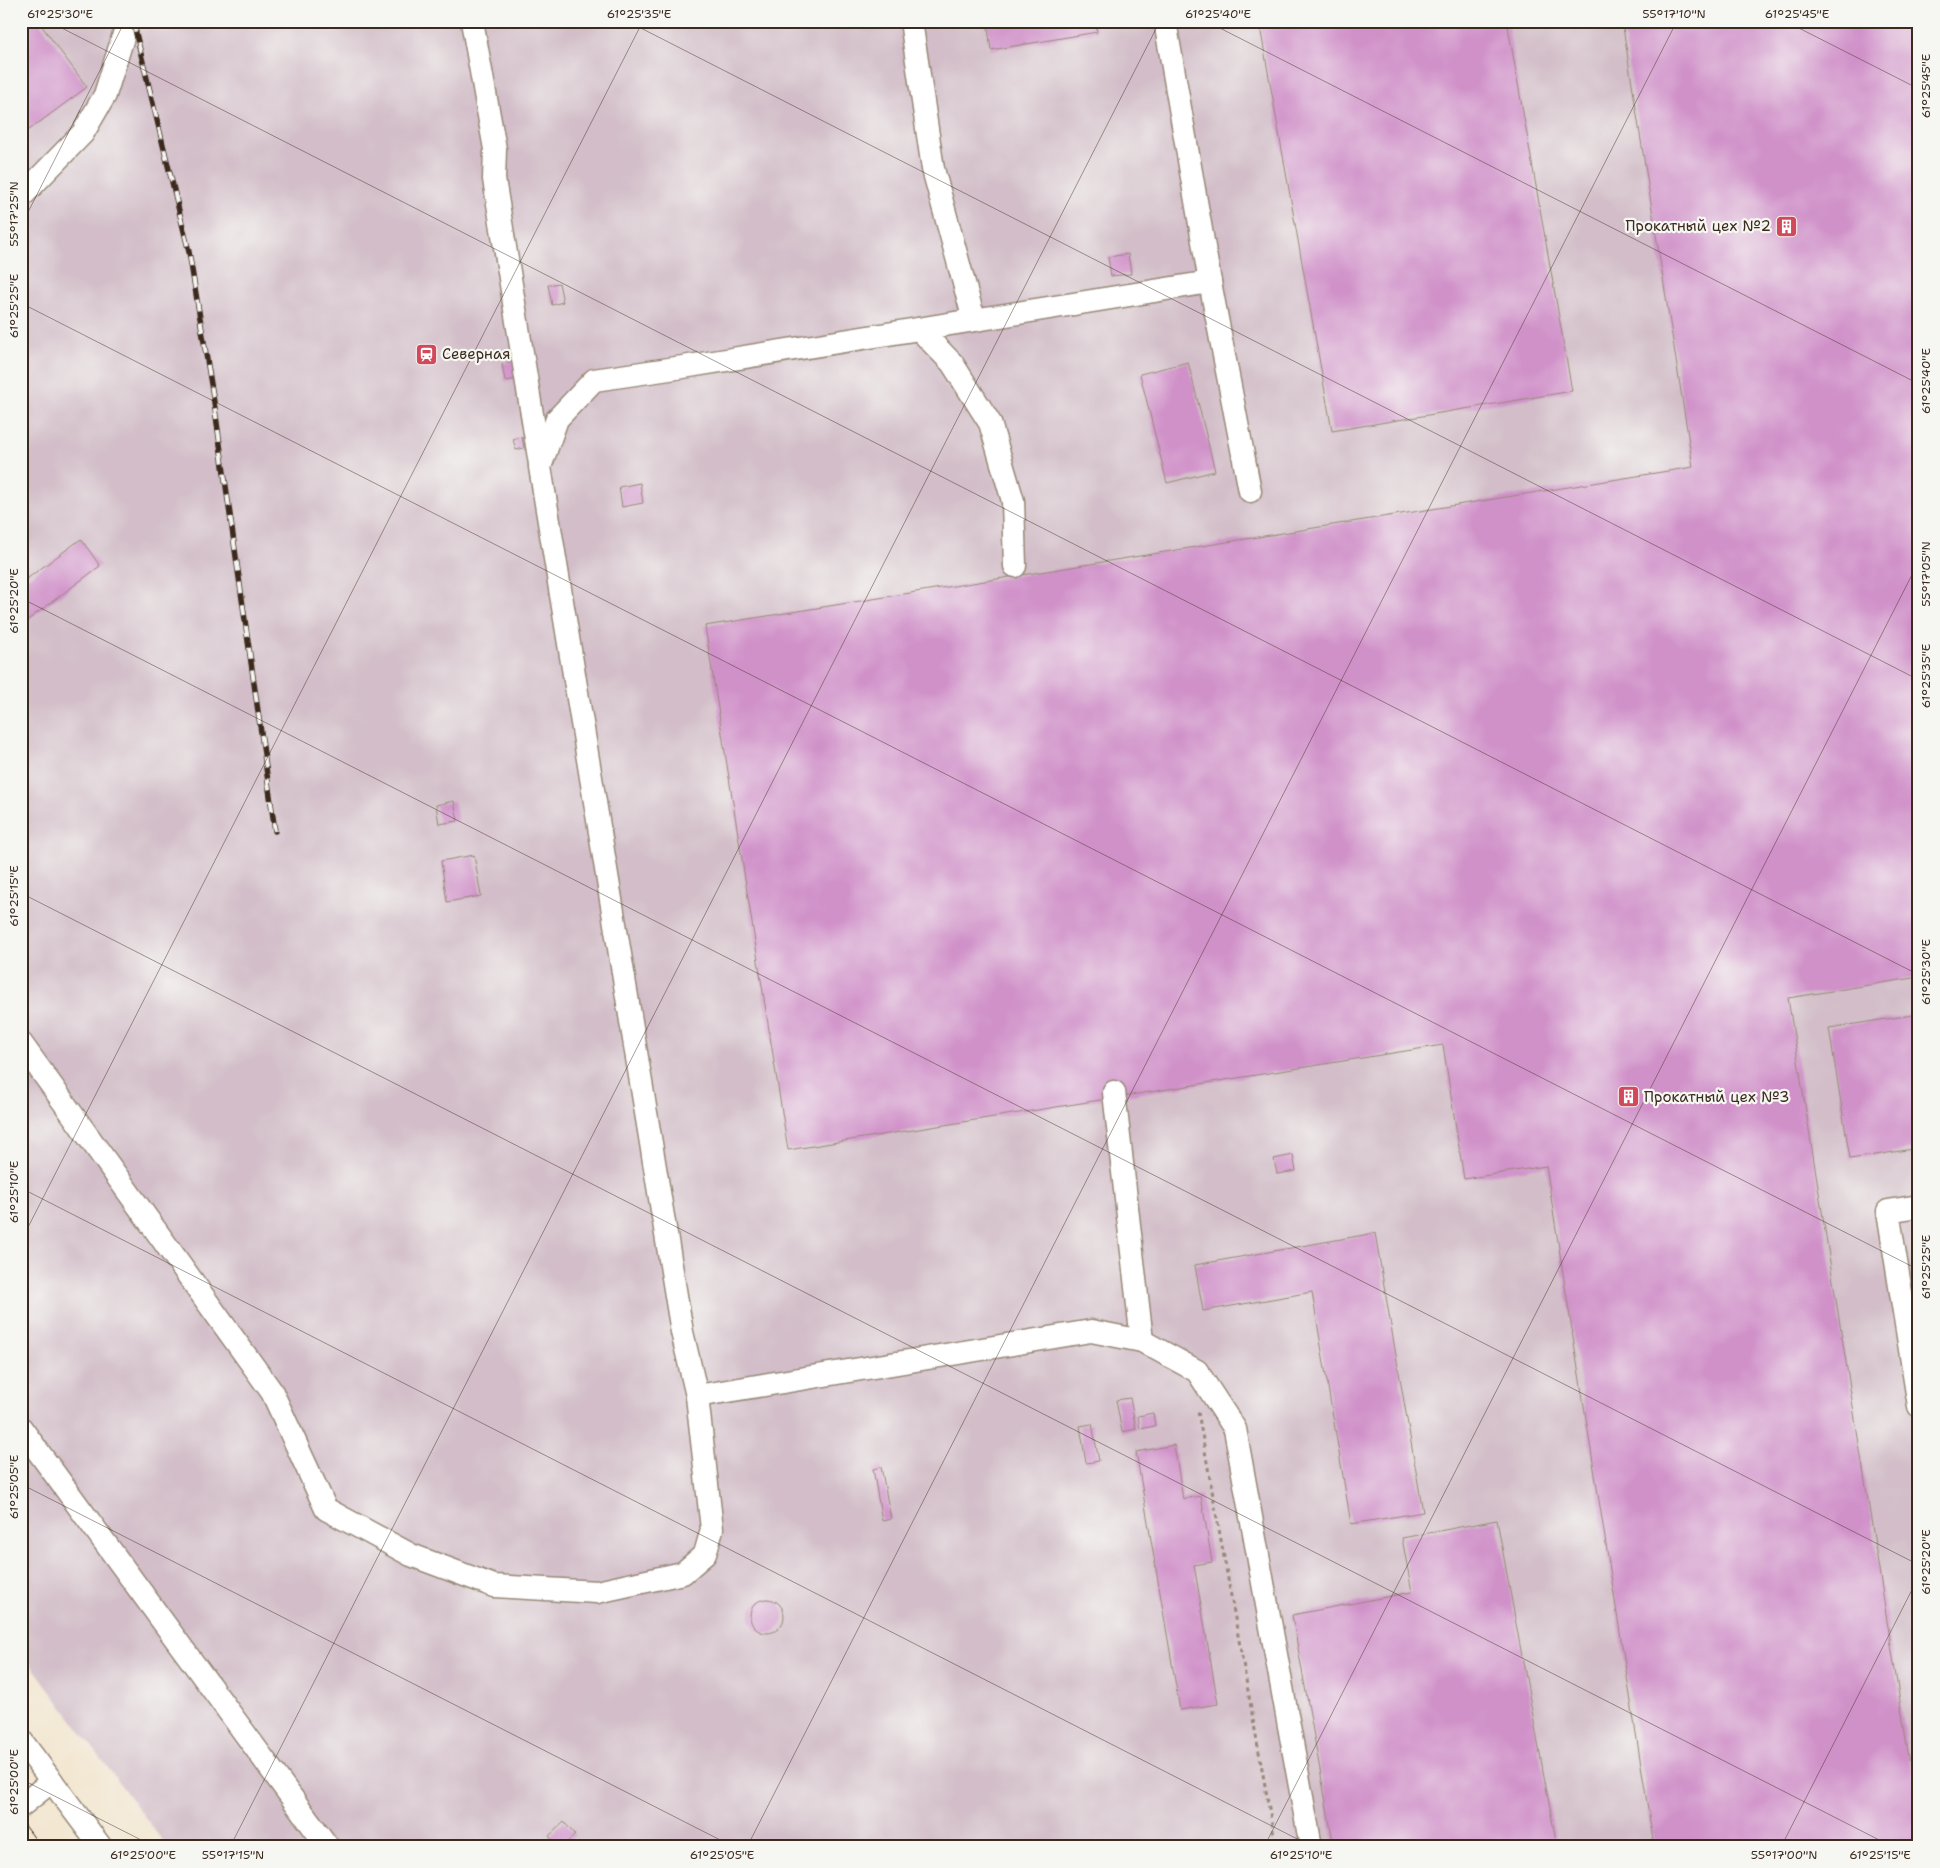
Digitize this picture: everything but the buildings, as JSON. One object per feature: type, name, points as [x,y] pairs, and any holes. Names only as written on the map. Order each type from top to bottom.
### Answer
[{"type":"street","points":[[21,197],[84,134],[105,95],[128,21]]},
{"type":"street","points":[[21,1043],[272,1392],[326,1509],[411,1555],[494,1586],[597,1592],[683,1573],[705,1554],[712,1529],[697,1396],[682,1332],[540,467],[494,179],[494,149],[472,21]]},
{"type":"street","points":[[911,21],[933,169],[974,320]]},
{"type":"street","points":[[1165,21],[1210,282],[1250,491]]},
{"type":"street","points":[[540,467],[557,419],[594,380],[1210,282]]},
{"type":"street","points":[[919,329],[952,363],[990,423],[1013,501],[1015,566]]},
{"type":"street","points":[[1114,1092],[1142,1341]]},
{"type":"street","points":[[1919,1206],[1888,1211],[1919,1406]]},
{"type":"street","points":[[697,1396],[1090,1331],[1142,1341],[1197,1371],[1235,1429],[1311,1847]]},
{"type":"street","points":[[21,1428],[328,1847]]},
{"type":"street","points":[[21,1740],[101,1847]]},
{"type":"street","points":[[21,1806],[52,1781]]},
{"type":"path","points":[[1197,1406],[1276,1847]]},
{"type":"shaded area","points":[[21,21],[1919,21],[1919,1847],[167,1847],[21,1651]]},
{"type":"tram line","points":[[21,1820],[41,1847]]},
{"type":"tram line","points":[[21,1836],[29,1847]]},
{"type":"railway","points":[[133,21],[189,252],[214,402],[275,831]]},
{"type":"place","name":"Прокатный цех №2","points":[[1787,226]]},
{"type":"place","name":"Северная","points":[[426,354]]},
{"type":"place","name":"Прокатный цех №3","points":[[1628,1097]]}]
